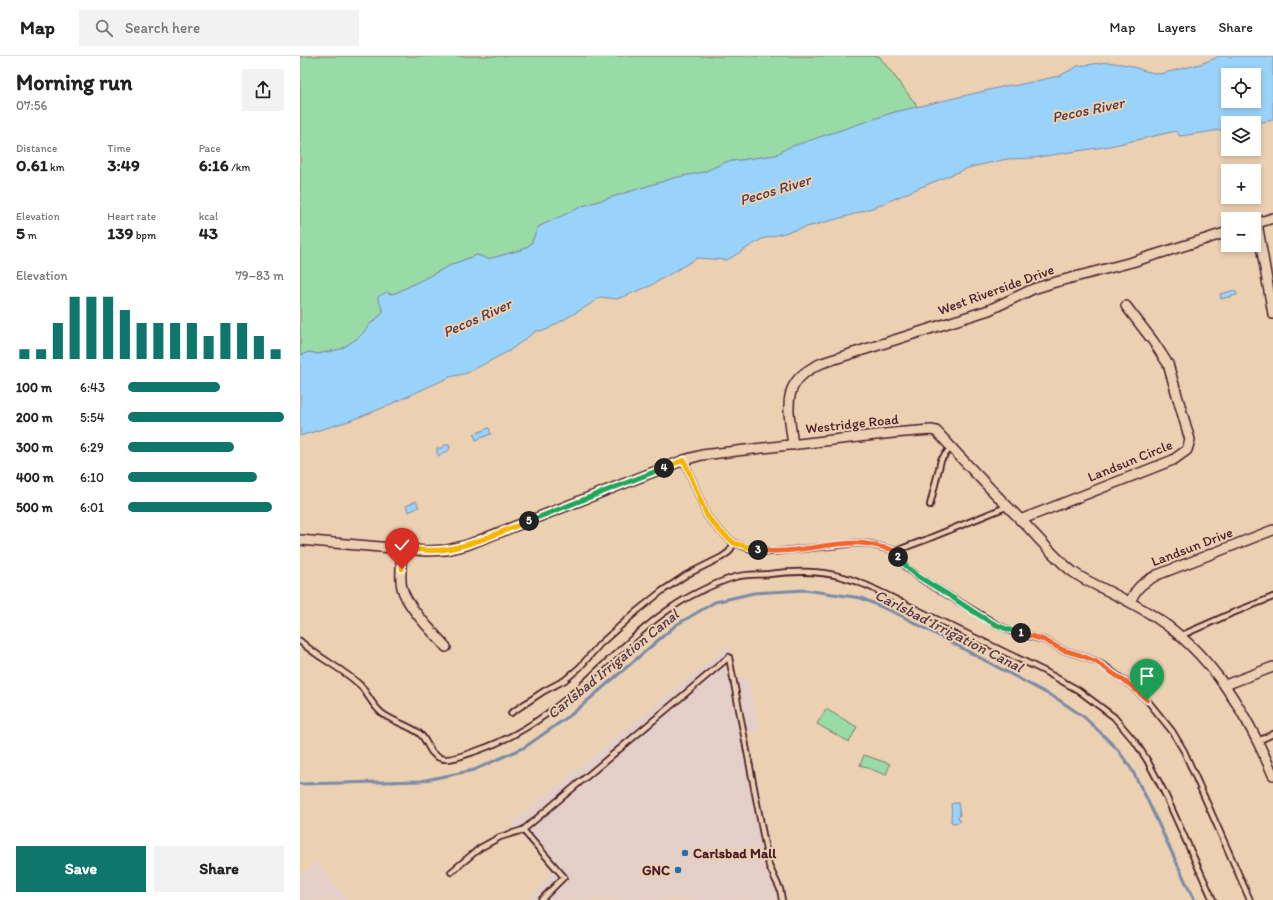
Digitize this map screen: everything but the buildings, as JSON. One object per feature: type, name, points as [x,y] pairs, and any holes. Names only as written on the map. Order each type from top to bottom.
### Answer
[{"type":"street","points":[[1261,222],[1273,218]]},
{"type":"street","name":"West Riverside Drive","points":[[792,445],[788,405],[790,393],[795,382],[801,375],[810,368],[822,362],[989,310],[1033,289],[1132,262],[1221,234]]},
{"type":"street","points":[[1261,250],[1273,314]]},
{"type":"street","name":"Landsun Circle","points":[[1020,520],[1173,460],[1188,450],[1190,440],[1168,364],[1153,341],[1126,306]]},
{"type":"street","name":"Westridge Road","points":[[300,540],[426,551],[447,550],[467,545],[684,460],[702,455],[893,433],[931,430],[936,431],[1006,507],[1062,563],[1074,573],[1156,617],[1180,636],[1209,665],[1225,685],[1258,741],[1273,775]]},
{"type":"street","name":"Landsun Drive","points":[[1130,602],[1136,589],[1157,575],[1273,530]]},
{"type":"street","points":[[402,548],[401,580],[405,597],[446,647]]},
{"type":"street","points":[[1225,685],[1273,667]]},
{"type":"lane","points":[[930,505],[941,460],[951,447]]},
{"type":"lane","points":[[684,460],[707,516],[719,530],[734,543],[754,550],[771,552],[856,543],[898,550],[1006,507]]},
{"type":"lane","points":[[511,713],[544,691],[565,680],[580,667],[600,644],[637,611],[662,591],[686,575],[722,557],[729,552],[734,543]]},
{"type":"lane","points":[[893,550],[907,568],[972,611],[1014,632],[1044,640],[1063,650],[1095,661],[1130,685],[1147,700],[1172,731],[1184,750],[1250,900]]},
{"type":"lane","points":[[300,641],[320,657],[337,667],[359,685],[383,714],[421,734],[433,755],[442,759],[458,757],[500,743],[542,718],[594,675],[657,618],[692,595],[736,577],[793,571],[821,572],[843,577],[868,586],[1044,672],[1078,690],[1114,717],[1136,743],[1147,760],[1164,792],[1213,900]]},
{"type":"lane","points":[[1180,636],[1230,614],[1273,598]]},
{"type":"lane","points":[[451,872],[480,848],[500,837],[523,830],[729,657],[769,866],[780,890],[782,900]]},
{"type":"lane","points":[[1258,741],[1273,734]]},
{"type":"lane","points":[[523,830],[564,877],[541,900]]},
{"type":"shaded area","points":[[730,644],[737,680],[748,678],[759,731],[748,734],[774,864],[785,886],[787,900],[529,900],[552,872],[511,823]]},
{"type":"shaded area","points":[[317,862],[347,900],[300,900],[300,875]]},
{"type":"green space","points":[[300,56],[879,56],[918,107],[895,112],[788,148],[776,155],[726,162],[704,172],[674,178],[583,206],[538,227],[531,244],[521,250],[488,259],[477,255],[453,264],[396,293],[378,299],[382,306],[383,312],[358,338],[341,349],[318,354],[309,352],[300,355]]},
{"type":"green space","points":[[826,709],[857,727],[849,742],[817,724]]},
{"type":"green space","points":[[864,755],[890,764],[886,775],[860,765]]},
{"type":"water","name":"Pecos River","points":[[1218,56],[1273,56],[1273,120],[1261,123],[1261,116],[1221,116],[1221,130],[1180,136],[1176,131],[1110,146],[1032,158],[1007,159],[971,167],[878,206],[848,216],[762,239],[727,260],[697,258],[650,286],[617,299],[600,297],[546,330],[536,331],[509,351],[467,373],[450,377],[352,420],[300,436],[300,355],[309,352],[318,354],[341,349],[358,338],[383,312],[378,297],[386,292],[390,294],[396,293],[453,264],[477,255],[488,259],[521,250],[531,244],[538,227],[583,206],[674,178],[704,172],[726,162],[776,155],[787,148],[895,112],[1010,85],[1013,86],[1059,76],[1078,66],[1108,62],[1128,65],[1160,74],[1200,64]]},
{"type":"water","points":[[1235,290],[1237,295],[1221,299],[1220,294]]},
{"type":"water","points":[[489,428],[491,434],[476,440],[474,434]]},
{"type":"water","points":[[445,445],[449,445],[450,448],[447,452],[444,452],[439,456],[437,454],[437,448],[441,448]]},
{"type":"water","points":[[416,501],[419,507],[409,512],[406,506]]},
{"type":"water","points":[[958,803],[960,815],[958,818],[961,821],[955,823],[951,822],[951,804]]},
{"type":"waterway","name":"Carlsbad Irrigation Canal","points":[[300,784],[421,781],[474,770],[525,747],[572,714],[676,625],[715,602],[754,593],[805,590],[861,598],[898,614],[1059,700],[1084,717],[1118,750],[1132,770],[1194,900]]},
{"type":"place","name":"Carlsbad Mall","points":[[685,853]]},
{"type":"place","name":"GNC","points":[[678,870]]},
{"type":"route","points":[[402,569],[402,548],[426,551],[447,550],[467,545],[684,460],[707,516],[719,530],[734,543],[754,550],[771,552],[856,543],[869,544],[893,550],[907,568],[972,611],[1014,632],[1044,640],[1063,650],[1095,661],[1106,667],[1130,685],[1147,700]]}]
